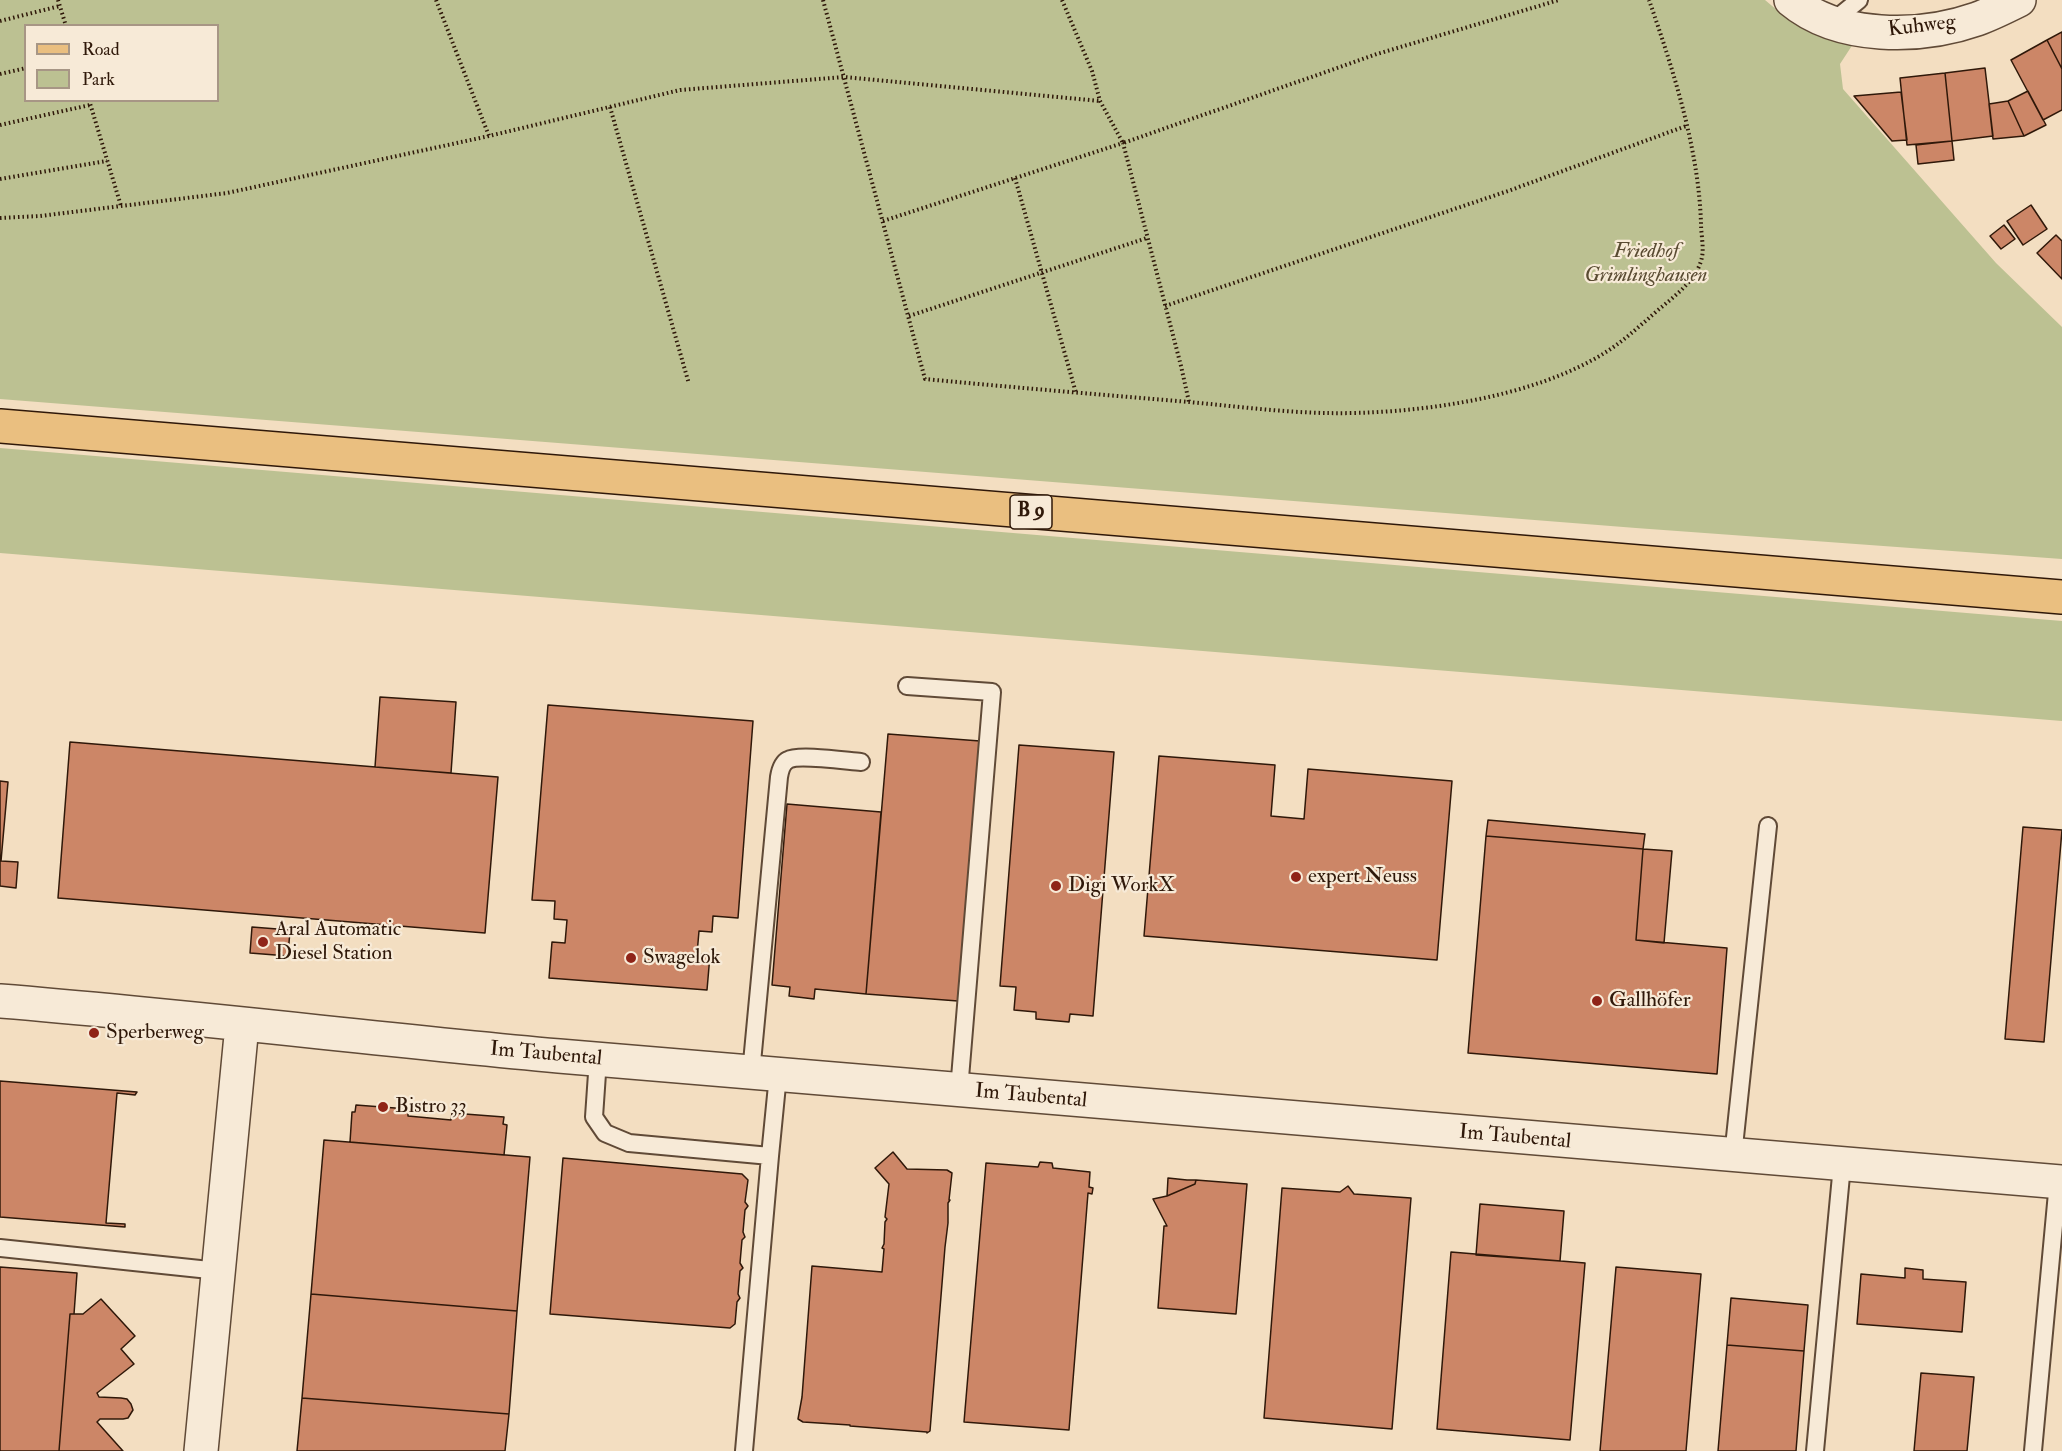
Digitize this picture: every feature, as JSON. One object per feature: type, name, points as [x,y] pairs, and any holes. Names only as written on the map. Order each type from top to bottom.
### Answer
[{"type":"main road","name":"B 9","points":[[0,426],[2062,597]]},
{"type":"street","name":"Kuhweg","points":[[1791,0],[1813,14],[1832,22],[1882,32],[1916,31],[1975,19],[2019,0]]},
{"type":"street","name":"Im Taubental","points":[[0,1001],[94,1008],[242,1025],[764,1074],[2060,1182]]},
{"type":"street","points":[[201,1451],[242,1025]]},
{"type":"lane","points":[[1832,22],[1860,0]]},
{"type":"lane","points":[[907,686],[992,692],[959,1090]]},
{"type":"lane","points":[[744,1451],[770,1156],[764,1074],[779,777],[787,760],[797,757],[861,762]]},
{"type":"lane","points":[[1733,1156],[1768,826]]},
{"type":"lane","points":[[598,1059],[594,1117],[605,1133],[629,1143],[770,1156]]},
{"type":"lane","points":[[1815,1451],[1842,1165]]},
{"type":"lane","points":[[2032,1451],[2060,1182]]},
{"type":"lane","points":[[0,1248],[219,1271]]},
{"type":"path","points":[[58,0],[65,24]]},
{"type":"path","points":[[436,0],[489,136]]},
{"type":"path","points":[[823,0],[926,379],[1323,413],[1410,410],[1480,398],[1537,383],[1578,367],[1606,352],[1632,334],[1697,271],[1702,256],[1700,199],[1686,126],[1667,52],[1649,0]]},
{"type":"path","points":[[1062,0],[1092,71],[1100,100],[1123,143],[1188,402]]},
{"type":"path","points":[[883,221],[1123,143],[1377,54],[1559,0]]},
{"type":"path","points":[[0,21],[60,6]]},
{"type":"path","points":[[0,74],[24,68]]},
{"type":"path","points":[[0,218],[40,216],[227,193],[489,136],[680,90],[844,76],[1100,100]]},
{"type":"path","points":[[0,125],[89,103],[121,206]]},
{"type":"path","points":[[610,107],[689,384]]},
{"type":"path","points":[[1165,306],[1508,191],[1686,126]]},
{"type":"path","points":[[0,179],[107,161]]},
{"type":"path","points":[[1015,178],[1076,393]]},
{"type":"path","points":[[909,316],[1147,238]]},
{"type":"green space","name":"Friedhof Grimlinghausen","points":[[0,0],[1765,0],[1790,21],[1823,37],[1853,44],[1840,64],[1843,89],[1996,263],[2062,327],[2062,559],[1636,528],[0,399]]},
{"type":"green space","points":[[0,448],[2062,621],[2062,721],[0,553]]},
{"type":"building","points":[[2062,32],[2062,69],[2047,40]]},
{"type":"building","points":[[2047,40],[2062,69],[2062,110],[2043,120],[2011,60]]},
{"type":"building","points":[[1985,68],[1993,136],[1952,141],[1945,73]]},
{"type":"building","points":[[1945,73],[1952,141],[1907,145],[1900,78]]},
{"type":"building","points":[[2028,91],[2046,125],[2024,136],[2008,101]]},
{"type":"building","points":[[1901,92],[1907,140],[1892,141],[1854,96]]},
{"type":"building","points":[[2008,101],[2024,136],[1993,139],[1989,104]]},
{"type":"building","points":[[1952,141],[1954,160],[1918,164],[1916,145]]},
{"type":"building","points":[[2031,205],[2047,229],[2023,245],[2007,221]]},
{"type":"building","points":[[2004,225],[2015,239],[2001,249],[1990,236]]},
{"type":"building","points":[[2056,235],[2062,241],[2062,279],[2037,253]]},
{"type":"building","points":[[380,697],[456,702],[451,773],[375,767]]},
{"type":"building","points":[[548,705],[753,721],[738,918],[713,916],[712,932],[699,931],[697,954],[710,955],[707,990],[549,978],[552,942],[565,943],[567,920],[554,919],[555,901],[532,900]]},
{"type":"building","points":[[888,734],[980,741],[958,1001],[866,994]]},
{"type":"building","points":[[70,742],[498,777],[485,933],[58,898]]},
{"type":"building","points":[[1019,745],[1114,752],[1093,1016],[1070,1014],[1069,1022],[1036,1019],[1036,1012],[1014,1010],[1016,987],[1000,986]]},
{"type":"building","name":"expert Neuss","points":[[1159,756],[1275,765],[1271,816],[1304,819],[1308,769],[1452,781],[1437,960],[1144,936]]},
{"type":"building","points":[[0,781],[8,782],[1,861],[18,862],[16,888],[0,886]]},
{"type":"building","points":[[787,804],[881,812],[866,994],[815,989],[814,999],[789,996],[790,987],[772,985]]},
{"type":"building","points":[[1488,820],[1645,834],[1643,849],[1486,836]]},
{"type":"building","points":[[2023,827],[2062,830],[2044,1042],[2005,1039]]},
{"type":"building","name":"Gallhöfer","points":[[1486,836],[1643,849],[1636,940],[1727,948],[1717,1074],[1468,1053]]},
{"type":"building","points":[[1643,849],[1672,851],[1664,943],[1636,940]]},
{"type":"building","points":[[252,927],[290,930],[288,956],[250,953]]},
{"type":"building","points":[[0,1081],[137,1092],[135,1095],[117,1093],[106,1223],[125,1224],[125,1227],[0,1217]]},
{"type":"building","points":[[356,1105],[408,1109],[408,1116],[451,1120],[452,1113],[504,1117],[503,1124],[507,1125],[504,1155],[350,1142],[352,1112],[355,1112]]},
{"type":"building","points":[[324,1140],[530,1157],[517,1311],[311,1294]]},
{"type":"building","points":[[893,1152],[907,1169],[947,1170],[952,1173],[930,1431],[927,1433],[803,1422],[798,1419],[802,1397],[812,1266],[882,1272],[884,1249],[882,1248],[887,1219],[885,1217],[889,1184],[875,1168]]},
{"type":"building","points":[[563,1158],[742,1174],[748,1180],[745,1202],[748,1206],[745,1210],[743,1232],[745,1237],[742,1240],[740,1263],[743,1268],[740,1271],[738,1294],[740,1298],[737,1302],[735,1324],[730,1328],[550,1314]]},
{"type":"building","points":[[1040,1162],[1052,1163],[1053,1168],[1090,1172],[1089,1187],[1093,1188],[1092,1194],[1088,1193],[1069,1430],[964,1422],[986,1163],[1038,1167]]},
{"type":"building","points":[[1168,1178],[1196,1180],[1195,1184],[1167,1196]]},
{"type":"building","points":[[1196,1180],[1247,1184],[1236,1314],[1158,1308],[1164,1226],[1167,1226],[1153,1199],[1167,1196],[1195,1184]]},
{"type":"building","points":[[1348,1186],[1354,1194],[1411,1198],[1392,1429],[1264,1418],[1282,1188],[1340,1192]]},
{"type":"building","points":[[1480,1204],[1564,1211],[1560,1261],[1476,1255]]},
{"type":"building","points":[[1451,1252],[1585,1263],[1570,1440],[1437,1429]]},
{"type":"building","points":[[0,1267],[77,1273],[74,1314],[70,1314],[59,1451],[0,1451]]},
{"type":"building","points":[[1616,1267],[1701,1274],[1686,1451],[1600,1451]]},
{"type":"building","points":[[1905,1268],[1923,1270],[1923,1279],[1966,1282],[1962,1332],[1857,1324],[1861,1274],[1905,1278]]},
{"type":"building","points":[[311,1294],[517,1311],[509,1414],[302,1398]]},
{"type":"building","points":[[1731,1298],[1808,1305],[1804,1351],[1727,1345]]},
{"type":"building","points":[[101,1299],[135,1336],[121,1349],[134,1364],[97,1393],[99,1397],[127,1399],[131,1404],[133,1410],[128,1418],[100,1419],[97,1422],[123,1451],[59,1451],[70,1314],[83,1314]]},
{"type":"building","points":[[1727,1345],[1804,1351],[1796,1451],[1718,1451]]},
{"type":"building","points":[[1921,1373],[1974,1377],[1967,1451],[1914,1451]]},
{"type":"building","points":[[302,1398],[509,1414],[505,1451],[297,1451]]},
{"type":"place","name":"expert Neuss","points":[[1296,877]]},
{"type":"place","name":"Digi WorkX","points":[[1056,886]]},
{"type":"place","name":"Aral Automatic Diesel Station","points":[[263,942]]},
{"type":"place","name":"Swagelok","points":[[631,958]]},
{"type":"place","name":"Gallhöfer","points":[[1597,1001]]},
{"type":"place","name":"Sperberweg","points":[[94,1033]]},
{"type":"place","name":"Bistro 33","points":[[383,1107]]}]
